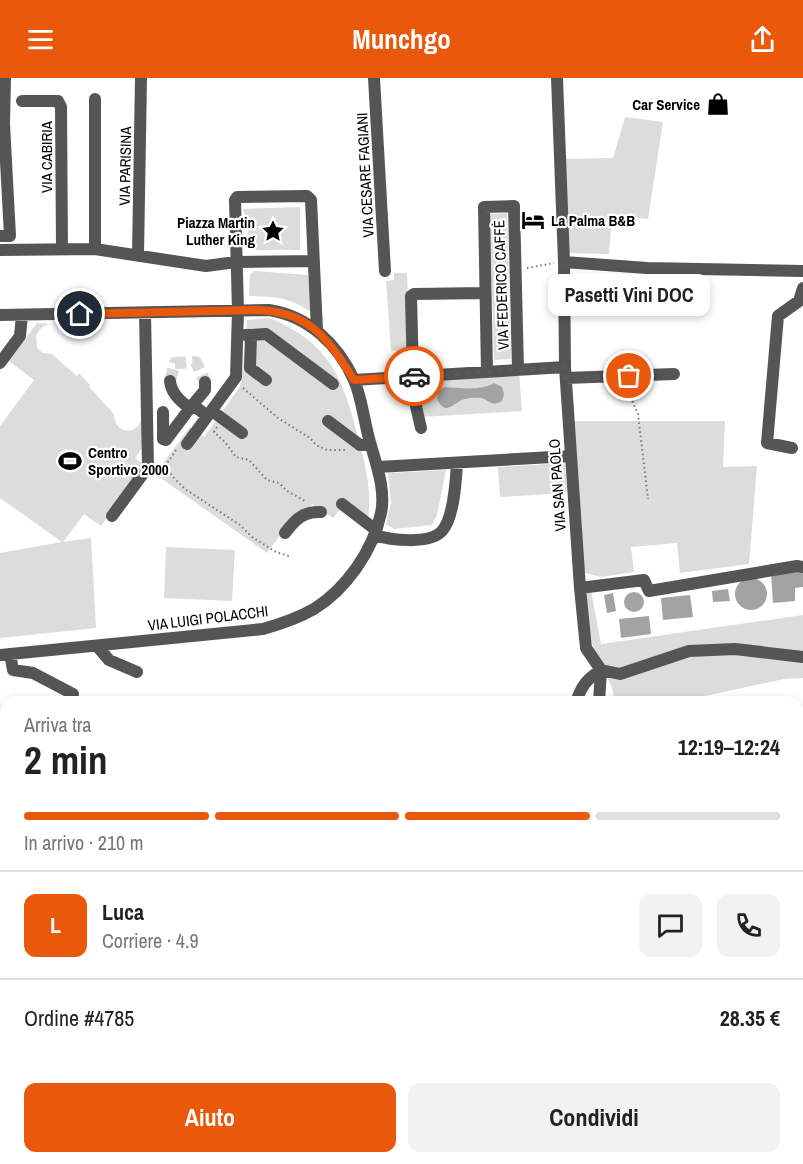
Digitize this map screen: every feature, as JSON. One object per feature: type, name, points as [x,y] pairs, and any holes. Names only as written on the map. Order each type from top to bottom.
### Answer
[{"type":"street","points":[[0,237],[10,236],[3,181],[2,124],[5,78]]},
{"type":"street","name":"VIA PARISINA","points":[[138,255],[141,78]]},
{"type":"street","name":"VIA CESARE FAGIANI","points":[[374,78],[385,271]]},
{"type":"street","name":"VIA SAN PAOLO","points":[[557,78],[564,262],[565,373],[570,456],[586,648],[601,670]]},
{"type":"street","points":[[95,99],[95,249]]},
{"type":"street","name":"VIA CABIRIA","points":[[22,101],[58,101],[61,106],[62,249]]},
{"type":"street","points":[[183,445],[195,433],[236,377],[238,311],[235,200],[237,197],[307,196],[311,200],[317,330]]},
{"type":"street","name":"VIA FEDERICO CAFFÈ","points":[[487,372],[484,207],[514,206],[518,370]]},
{"type":"street","points":[[0,250],[95,249],[206,266],[236,262],[314,261]]},
{"type":"street","points":[[564,262],[647,268],[803,271]]},
{"type":"street","points":[[792,448],[766,443],[778,316],[799,301],[803,288]]},
{"type":"street","name":"VIA FEDERICO CAFFÈ","points":[[411,376],[411,296],[414,294],[485,293]]},
{"type":"street","name":"VIA LUIGI POLACCHI","points":[[0,315],[269,310],[281,312],[317,330],[342,360],[354,380],[378,468],[382,489],[382,512],[369,546],[350,577],[315,608],[290,621],[263,629],[5,655],[13,670],[33,673],[73,694]]},
{"type":"street","points":[[112,516],[148,466],[145,313]]},
{"type":"street","points":[[0,363],[20,336],[22,315]]},
{"type":"street","points":[[237,335],[266,334],[333,384]]},
{"type":"street","points":[[251,335],[250,368],[266,380]]},
{"type":"street","name":"VIA FEDERICO CAFFÈ","points":[[354,380],[518,370],[629,376],[674,374]]},
{"type":"street","points":[[411,376],[421,428]]},
{"type":"street","points":[[170,381],[171,388],[183,403],[190,408],[197,408],[223,419],[242,433]]},
{"type":"street","points":[[179,423],[205,390],[205,382]]},
{"type":"street","points":[[328,421],[360,445],[371,446]]},
{"type":"street","points":[[378,468],[570,456]]},
{"type":"street","points":[[342,504],[375,532],[389,539],[431,538],[441,532],[448,519],[457,463]]},
{"type":"street","points":[[285,533],[296,519],[304,514],[316,512]]},
{"type":"street","points":[[580,588],[644,580],[649,591],[803,567]]},
{"type":"street","points":[[97,646],[109,660],[137,672]]},
{"type":"street","points":[[578,696],[581,687],[601,670],[620,674],[689,651],[735,649],[803,657]]},
{"type":"street","points":[[599,696],[601,670]]},
{"type":"path","points":[[515,271],[564,262]]},
{"type":"path","points":[[629,376],[631,396],[638,414],[648,499]]},
{"type":"path","points":[[233,381],[278,418],[310,438],[316,445],[327,450],[348,450]]},
{"type":"path","points":[[223,419],[214,432],[236,457],[249,460],[267,480],[279,483],[287,491],[306,501],[316,512]]},
{"type":"path","points":[[183,445],[168,462],[167,467],[179,483],[240,525],[252,537],[276,552],[290,556]]},
{"type":"shaded area","points":[[625,117],[663,122],[648,219],[612,216],[609,254],[565,253],[563,159],[613,158]]},
{"type":"shaded area","points":[[300,207],[300,250],[252,250],[243,209]]},
{"type":"shaded area","points":[[507,213],[511,359],[494,360],[490,214]]},
{"type":"shaded area","points":[[254,271],[308,275],[311,312],[281,298],[249,296],[250,275]]},
{"type":"shaded area","points":[[394,273],[407,273],[410,350],[391,351],[386,281],[394,280]]},
{"type":"shaded area","points":[[270,318],[309,340],[333,368],[354,422],[366,472],[369,499],[368,518],[346,502],[333,518],[312,504],[309,510],[298,511],[267,553],[155,474],[190,427],[204,437],[239,388],[242,379],[247,320]]},
{"type":"shaded area","points":[[37,323],[49,324],[42,327],[36,335],[37,348],[43,353],[52,354],[77,376],[79,373],[114,414],[117,425],[121,429],[135,428],[142,419],[145,443],[135,458],[144,465],[101,526],[84,514],[63,542],[91,538],[96,628],[0,638],[0,553],[62,542],[0,498],[0,426],[34,380],[9,361]]},
{"type":"shaded area","points":[[519,372],[522,411],[421,417],[418,378]]},
{"type":"shaded area","points":[[494,383],[502,387],[504,394],[502,401],[497,403],[482,398],[472,398],[461,400],[447,408],[440,405],[437,399],[439,390],[445,387],[477,388]]},
{"type":"shaded area","points":[[574,421],[725,421],[723,467],[757,466],[749,564],[680,573],[677,543],[631,547],[634,572],[601,577],[586,573]]},
{"type":"shaded area","points":[[565,463],[567,493],[500,497],[498,467]]},
{"type":"shaded area","points":[[446,470],[437,515],[432,525],[394,529],[386,524],[391,503],[388,473]]},
{"type":"shaded area","points":[[166,547],[235,550],[232,601],[164,598]]},
{"type":"shaded area","points":[[803,569],[803,587],[795,588],[795,601],[773,603],[771,572]]},
{"type":"shaded area","points":[[751,578],[762,583],[767,594],[762,605],[751,610],[740,605],[735,594],[740,583]]},
{"type":"shaded area","points":[[728,589],[730,601],[713,602],[712,591]]},
{"type":"shaded area","points":[[591,590],[601,644],[803,615],[803,678],[784,679],[705,696],[614,696],[595,653],[589,632],[584,596]]},
{"type":"shaded area","points":[[634,592],[641,595],[644,602],[641,609],[634,612],[627,609],[624,602],[627,595]]},
{"type":"shaded area","points":[[613,593],[616,611],[607,613],[604,595]]},
{"type":"shaded area","points":[[690,595],[693,617],[663,620],[661,598]]},
{"type":"shaded area","points":[[649,616],[651,634],[621,638],[619,619]]},
{"type":"tunnel","points":[[170,381],[175,363],[196,362],[205,382]]},
{"type":"way so far","points":[[414,376],[565,367],[566,378],[629,376]]},
{"type":"place","name":"Car Service","points":[[718,104]]},
{"type":"place","name":"La Palma B&B","points":[[533,220]]},
{"type":"place","name":"Piazza Martin Luther King","points":[[273,231]]},
{"type":"place","name":"Pasetti Vini DOC","points":[[629,376]]},
{"type":"place","name":"Centro Sportivo 2000","points":[[70,461]]},
{"type":"route","points":[[80,314],[254,310],[281,312],[317,330],[342,360],[354,380],[414,376]]}]
